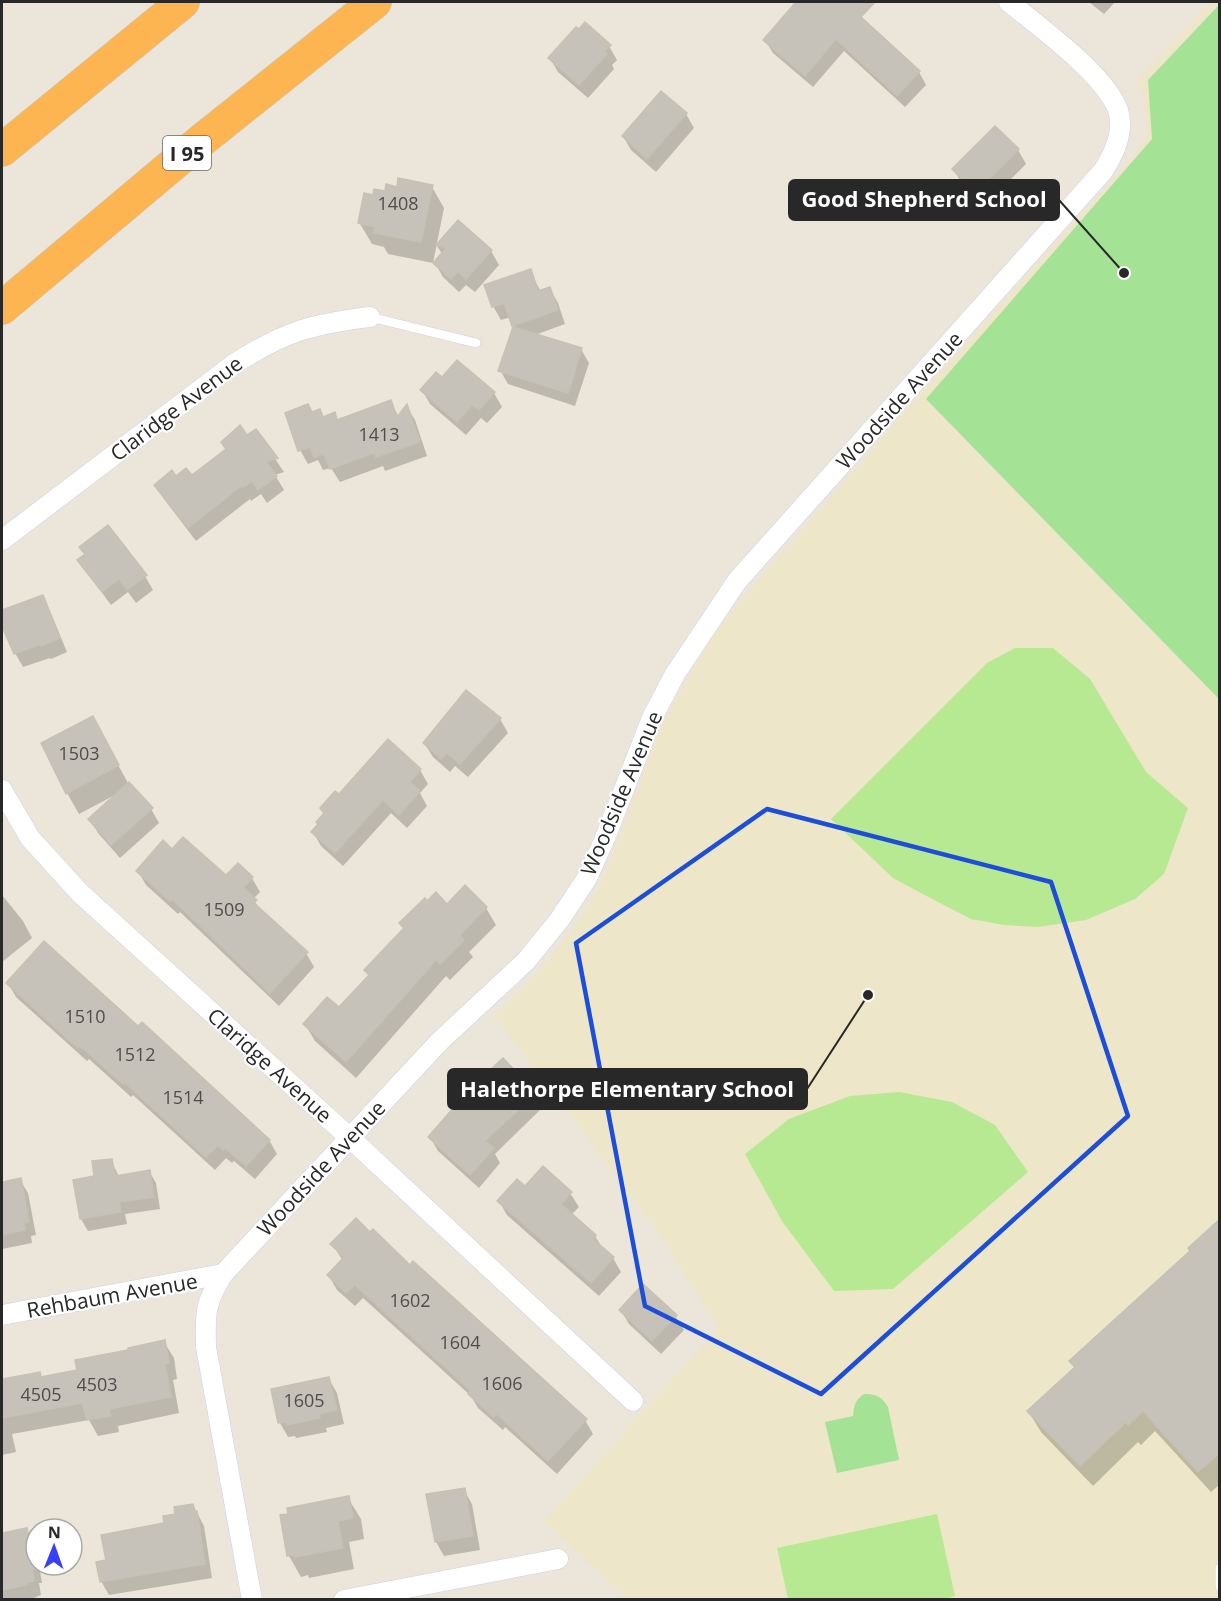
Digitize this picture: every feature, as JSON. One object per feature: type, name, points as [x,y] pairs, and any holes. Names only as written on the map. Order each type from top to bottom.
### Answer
[{"type":"highway","points":[[2,150],[183,2]]},
{"type":"highway","name":"I 95","points":[[2,308],[202,140],[375,2]]},
{"type":"street","name":"Woodside Avenue","points":[[252,1599],[206,1347],[205,1319],[210,1296],[223,1274],[349,1137],[439,1042],[526,961],[560,920],[586,878],[605,838],[652,718],[675,674],[737,581],[1103,171],[1115,153],[1120,130],[1118,111],[1108,93],[1089,70],[1010,2]]},
{"type":"street","name":"Claridge Avenue","points":[[2,540],[234,364],[265,344],[299,329],[328,322],[370,317]]},
{"type":"street","name":"Claridge Avenue","points":[[2,790],[30,838],[80,893],[349,1137],[633,1401]]},
{"type":"street","name":"Rehbaum Avenue","points":[[2,1315],[223,1274]]},
{"type":"street","points":[[344,1599],[558,1559]]},
{"type":"lane","points":[[370,317],[476,343]]},
{"type":"lane","points":[[1219,1569],[1220,1586]]},
{"type":"highlighted area","points":[[767,809],[1051,882],[1128,1116],[821,1394],[645,1306],[576,943]]},
{"type":"shaded area","points":[[1209,2],[1219,2],[1219,1599],[628,1599],[543,1521],[718,1328],[655,1227],[494,1016],[537,973],[571,932],[601,885],[663,723],[712,637],[748,592],[924,390],[1133,157],[1145,138],[1147,122],[1144,97],[1135,83]]},
{"type":"green space","points":[[1219,5],[1219,699],[926,399],[1152,139],[1148,80]]},
{"type":"green space","points":[[1015,648],[1053,648],[1090,679],[1146,772],[1188,808],[1164,874],[1135,899],[1086,920],[1038,927],[1004,925],[971,919],[893,878],[831,819],[987,663]]},
{"type":"green space","points":[[899,1092],[952,1102],[995,1125],[1028,1172],[893,1289],[834,1291],[782,1221],[745,1154],[789,1119],[850,1096]]},
{"type":"green space","points":[[864,1394],[878,1396],[888,1407],[899,1460],[837,1473],[825,1422],[853,1416],[855,1403]]},
{"type":"green space","points":[[937,1514],[955,1596],[940,1600],[788,1599],[777,1548]]},
{"type":"building","points":[[796,2],[875,2],[861,17],[920,71],[897,96],[836,39],[805,76],[763,40]]},
{"type":"building","points":[[585,22],[611,45],[605,51],[607,54],[579,85],[548,58],[576,27],[579,29]]},
{"type":"building","points":[[661,91],[687,113],[647,159],[622,136]]},
{"type":"building","points":[[995,126],[1019,149],[975,193],[952,169]]},
{"type":"building","points":[[398,178],[433,185],[421,242],[374,233],[375,227],[358,223],[364,193],[373,195],[374,189],[385,191],[386,184],[397,187]]},
{"type":"building","points":[[458,220],[492,250],[466,279],[458,272],[451,279],[433,263],[446,248],[436,245]]},
{"type":"building","points":[[531,269],[538,291],[550,287],[558,310],[512,326],[504,303],[492,307],[484,285]]},
{"type":"building","points":[[513,327],[582,348],[568,393],[498,371]]},
{"type":"building","points":[[457,360],[495,392],[479,410],[472,405],[457,422],[420,390],[436,372],[442,377]]},
{"type":"building","points":[[391,400],[397,417],[407,404],[420,442],[376,457],[374,453],[330,469],[324,454],[314,457],[310,447],[298,451],[285,413],[308,404],[312,412],[320,409],[323,417],[335,412],[337,420]]},
{"type":"building","points":[[240,425],[247,435],[256,429],[278,458],[266,462],[277,476],[258,490],[252,481],[242,488],[241,486],[188,528],[154,485],[172,470],[176,476],[186,468],[192,475],[226,449],[221,442]]},
{"type":"building","points":[[108,525],[147,575],[127,590],[119,579],[102,592],[77,560],[85,554],[79,547]]},
{"type":"building","points":[[43,595],[60,638],[14,654],[2,626],[2,610]]},
{"type":"building","points":[[466,690],[501,718],[460,764],[447,753],[441,759],[423,743]]},
{"type":"building","points":[[93,716],[119,765],[66,794],[41,743]]},
{"type":"building","points":[[388,739],[421,769],[410,782],[420,791],[399,815],[383,800],[335,853],[311,832],[324,813],[320,808],[335,791],[339,794]]},
{"type":"building","points":[[129,782],[153,808],[111,845],[88,819]]},
{"type":"building","points":[[183,837],[226,875],[238,863],[253,877],[243,888],[257,900],[254,903],[308,952],[270,993],[172,899],[170,901],[136,871],[163,840],[172,849]]},
{"type":"building","points":[[465,885],[487,907],[460,935],[464,940],[440,964],[436,960],[346,1062],[303,1024],[327,997],[339,1007],[369,975],[364,970],[404,928],[399,923],[425,898],[427,901],[436,892],[447,904]]},
{"type":"building","points":[[44,941],[138,1026],[142,1022],[270,1140],[246,1166],[225,1148],[223,1150],[218,1145],[206,1157],[124,1082],[123,1084],[80,1046],[78,1048],[6,983]]},
{"type":"building","points":[[503,1058],[536,1093],[485,1141],[494,1148],[470,1175],[428,1137],[470,1089]]},
{"type":"building","points":[[112,1159],[115,1176],[150,1170],[154,1197],[119,1202],[121,1212],[80,1219],[73,1180],[94,1176],[92,1161]]},
{"type":"building","points":[[543,1166],[572,1192],[561,1204],[596,1235],[593,1239],[614,1257],[591,1283],[497,1201],[517,1179],[525,1186]]},
{"type":"building","points":[[21,1178],[29,1222],[24,1223],[25,1230],[2,1235],[2,1182]]},
{"type":"building","points":[[356,1218],[370,1232],[373,1229],[410,1265],[413,1261],[587,1419],[548,1461],[497,1414],[494,1417],[468,1394],[471,1391],[355,1285],[346,1293],[327,1275],[344,1257],[330,1244]]},
{"type":"building","points":[[1220,1219],[1220,1453],[1198,1472],[1143,1411],[1128,1425],[1126,1422],[1080,1466],[1027,1411],[1075,1367],[1069,1361],[1190,1251],[1188,1248]]},
{"type":"building","points":[[643,1284],[677,1315],[652,1341],[619,1310]]},
{"type":"building","points":[[165,1340],[169,1363],[165,1364],[171,1397],[109,1409],[111,1416],[87,1420],[82,1403],[2,1418],[2,1379],[40,1372],[41,1377],[77,1370],[75,1360]]},
{"type":"building","points":[[329,1377],[337,1410],[319,1414],[320,1418],[287,1425],[286,1422],[278,1423],[271,1389]]},
{"type":"building","points":[[465,1488],[473,1536],[435,1542],[426,1494]]},
{"type":"building","points":[[349,1496],[353,1518],[338,1521],[343,1548],[295,1557],[295,1555],[287,1556],[280,1515],[288,1514],[287,1508]]},
{"type":"building","points":[[193,1504],[197,1511],[205,1564],[100,1582],[96,1562],[106,1560],[101,1535],[164,1523],[163,1516],[175,1514],[174,1507]]},
{"type":"building","points":[[24,1529],[24,1577],[33,1577],[34,1581],[27,1585],[2,1590],[2,1533]]},
{"type":"place","name":"Good Shepherd School","points":[[1124,273]]},
{"type":"place","name":"Halethorpe Elementary School","points":[[868,995]]}]
